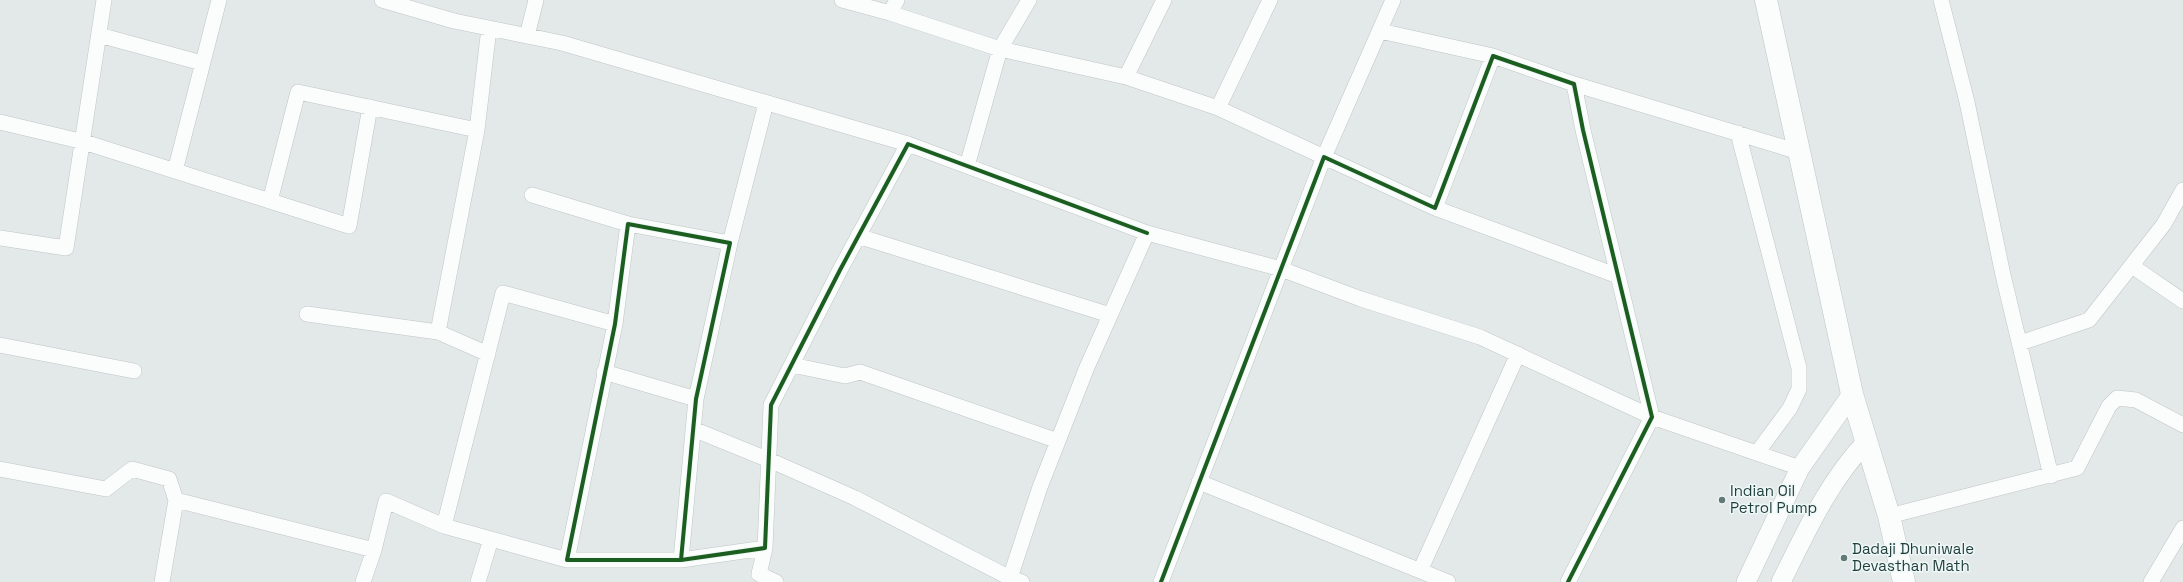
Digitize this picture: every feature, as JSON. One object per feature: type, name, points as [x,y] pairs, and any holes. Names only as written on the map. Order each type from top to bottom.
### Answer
[{"type":"main road","points":[[1770,1],[1799,152],[1852,394],[1889,516],[1904,582]]},
{"type":"street","points":[[0,238],[66,248],[84,142],[104,0]]},
{"type":"street","points":[[175,171],[219,0]]},
{"type":"street","points":[[382,0],[454,21],[562,43],[908,144],[1147,233],[1281,269],[1361,299],[1480,337],[1652,418],[1800,468]]},
{"type":"street","points":[[527,36],[536,0]]},
{"type":"street","points":[[842,0],[894,6],[1000,49],[1126,77],[1218,108],[1435,208],[1618,276]]},
{"type":"street","points":[[967,166],[1000,49],[1029,0]]},
{"type":"street","points":[[1126,77],[1164,0]]},
{"type":"street","points":[[1218,108],[1270,0]]},
{"type":"street","points":[[1161,582],[1324,157],[1394,0]]},
{"type":"street","points":[[1941,0],[1967,102],[2051,476]]},
{"type":"street","points":[[438,332],[477,130],[489,28]]},
{"type":"street","points":[[1380,31],[1493,56],[1574,84],[1799,152]]},
{"type":"street","points":[[99,35],[202,63]]},
{"type":"street","points":[[1435,208],[1493,56]]},
{"type":"street","points":[[1568,582],[1652,418],[1583,130],[1574,84]]},
{"type":"street","points":[[270,200],[298,92],[477,130]]},
{"type":"street","points":[[681,560],[696,399],[730,243],[766,103]]},
{"type":"street","points":[[0,122],[84,142],[349,226],[370,107]]},
{"type":"street","points":[[1738,133],[1799,368],[1798,389],[1790,408],[1757,453]]},
{"type":"street","points":[[776,582],[757,578],[765,548],[771,405],[858,236],[908,144]]},
{"type":"street","points":[[2020,343],[2089,320],[2164,224],[2183,190]]},
{"type":"street","points":[[532,195],[628,224],[730,243]]},
{"type":"street","points":[[567,560],[604,372],[615,324],[628,224]]},
{"type":"street","points":[[693,428],[768,459],[855,498],[1014,581],[1040,487],[1087,367],[1147,233]]},
{"type":"street","points":[[858,236],[1110,315]]},
{"type":"street","points":[[2132,266],[2183,301]]},
{"type":"street","points":[[444,526],[503,293],[615,324]]},
{"type":"street","points":[[307,314],[438,332],[488,354]]},
{"type":"street","points":[[0,345],[134,371]]},
{"type":"street","points":[[1420,571],[1518,354]]},
{"type":"street","points":[[792,365],[845,376],[860,372],[1058,441]]},
{"type":"street","points":[[604,372],[696,399]]},
{"type":"street","points":[[1746,582],[1800,468],[1852,394]]},
{"type":"street","points":[[1889,516],[2051,476],[2077,468],[2110,406],[2117,398],[2136,400],[2183,425]]},
{"type":"street","points":[[1781,582],[1827,491],[1852,456],[1866,441]]},
{"type":"street","points":[[0,469],[106,489],[132,469],[170,479],[176,500],[162,582]]},
{"type":"street","points":[[1199,482],[1448,582]]},
{"type":"street","points":[[176,500],[374,550]]},
{"type":"street","points":[[363,582],[374,550],[386,501],[444,526],[567,560],[681,560],[765,548]]},
{"type":"street","points":[[2151,582],[2183,528]]},
{"type":"street","points":[[478,582],[491,539]]},
{"type":"cycle path","points":[[1161,582],[1324,157],[1435,208],[1493,56],[1574,84],[1583,130],[1652,417],[1568,582]]},
{"type":"cycle path","points":[[681,560],[567,560],[615,324],[628,224],[730,243],[696,399],[681,560],[765,548],[771,405],[840,270],[908,144],[1147,233]]},
{"type":"place","name":"Indian Oil Petrol Pump","points":[[1722,500]]},
{"type":"place","name":"Dadaji Dhuniwale Devasthan Math","points":[[1844,558]]}]
